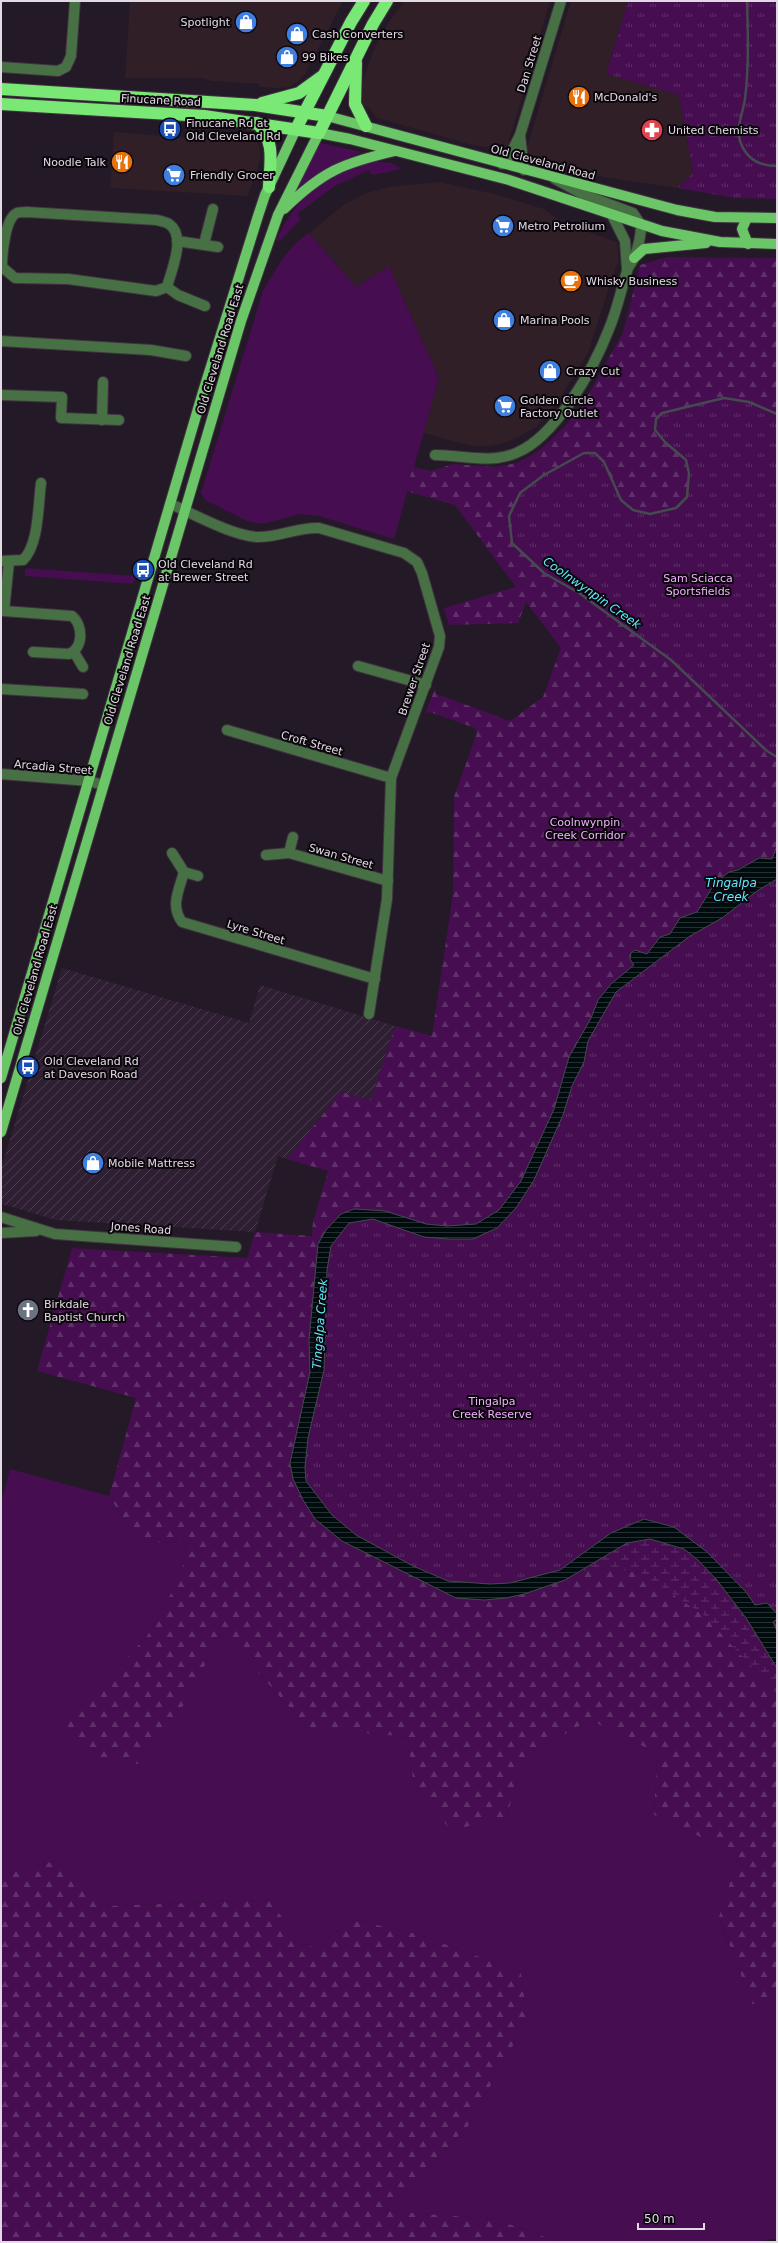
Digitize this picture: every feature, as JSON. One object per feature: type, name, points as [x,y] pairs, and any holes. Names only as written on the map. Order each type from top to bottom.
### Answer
[{"type":"highway","name":"Old Cleveland Road East","points":[[296,129],[364,1]]},
{"type":"highway","points":[[319,133],[356,58],[387,1]]},
{"type":"highway","points":[[356,58],[356,104],[366,126]]},
{"type":"highway","points":[[255,105],[299,93],[324,74]]},
{"type":"highway","name":"Finucane Road","points":[[1,89],[255,105],[306,111]]},
{"type":"highway","name":"Finucane Road","points":[[1,104],[196,115],[319,133]]},
{"type":"highway","name":"Old Cleveland Road","points":[[306,111],[328,116]]},
{"type":"highway","points":[[257,123],[267,136],[271,146],[269,187]]},
{"type":"main road","name":"Old Cleveland Road","points":[[328,116],[684,212],[715,217],[777,218]]},
{"type":"main road","name":"Old Cleveland Road East","points":[[1,1078],[254,228],[269,187],[296,129]]},
{"type":"main road","name":"Old Cleveland Road East","points":[[1,1132],[241,321],[278,215],[319,133]]},
{"type":"main road","points":[[319,133],[397,151],[543,190],[641,225],[720,242],[777,244]]},
{"type":"main road","points":[[278,215],[304,190],[327,173],[360,159],[397,151]]},
{"type":"main road","points":[[747,218],[742,229],[748,244]]},
{"type":"main road","points":[[634,258],[644,249],[720,242]]},
{"type":"street","points":[[1,67],[63,70],[68,64],[75,1]]},
{"type":"street","name":"Dan Street","points":[[502,164],[510,155],[520,135],[561,1]]},
{"type":"street","name":"Dan Street","points":[[520,135],[524,170]]},
{"type":"street","points":[[435,456],[453,455],[478,459],[500,458],[517,453],[538,440],[568,404],[598,357],[610,328],[627,269],[634,258],[641,225],[633,213],[582,194],[555,178]]},
{"type":"street","points":[[204,244],[213,209]]},
{"type":"street","points":[[17,213],[72,214],[157,220],[169,224],[174,230],[177,240],[167,287],[156,291],[68,279],[15,278],[1,271],[2,254],[10,219],[17,213]]},
{"type":"street","points":[[614,216],[626,241],[627,269]]},
{"type":"street","points":[[177,240],[218,247]]},
{"type":"street","points":[[167,287],[178,295],[206,306]]},
{"type":"street","points":[[1,341],[151,350],[186,356]]},
{"type":"street","points":[[102,420],[103,382]]},
{"type":"street","points":[[1,395],[62,398],[61,418],[119,420]]},
{"type":"street","points":[[33,652],[69,654],[74,652],[77,647],[81,628],[77,620],[72,616],[3,611],[5,561],[23,560],[27,556],[34,540],[41,483]]},
{"type":"street","name":"Brewer Street","points":[[171,504],[241,534],[259,537],[305,528],[319,528],[404,553],[417,562],[422,573],[440,636],[440,647],[391,778],[387,899],[369,1014]]},
{"type":"street","points":[[74,652],[83,667]]},
{"type":"street","points":[[358,666],[426,685]]},
{"type":"street","points":[[1,689],[84,694]]},
{"type":"street","name":"Croft Street","points":[[227,730],[391,778]]},
{"type":"street","name":"Arcadia Street","points":[[1,774],[89,781],[103,785]]},
{"type":"street","points":[[289,853],[293,837]]},
{"type":"street","points":[[172,853],[184,872],[198,876]]},
{"type":"street","name":"Swan Street","points":[[266,855],[289,853],[388,881]]},
{"type":"street","name":"Lyre Street","points":[[184,872],[175,902],[177,915],[182,922],[374,979]]},
{"type":"street","name":"Jones Road","points":[[1,1217],[55,1234],[236,1247]]},
{"type":"street","name":"Jones Road","points":[[1,1233],[44,1231]]},
{"type":"shaded area","points":[[130,1],[343,1],[305,74],[298,82],[289,87],[279,88],[259,87],[259,84],[212,81],[203,78],[125,78]]},
{"type":"shaded area","points":[[405,1],[550,1],[506,151],[468,144],[377,118],[369,108],[361,104],[363,80],[373,52],[388,23]]},
{"type":"shaded area","points":[[571,1],[628,1],[606,74],[679,95],[693,173],[677,188],[603,177],[530,156],[527,147]]},
{"type":"shaded area","points":[[114,132],[203,139],[250,137],[259,144],[261,158],[248,196],[110,188]]},
{"type":"shaded area","points":[[439,182],[495,194],[544,209],[563,223],[617,242],[619,260],[588,353],[556,404],[543,419],[534,428],[517,438],[504,443],[490,446],[472,446],[423,433],[439,378],[389,266],[356,287],[309,233],[345,204],[366,193],[389,187]]},
{"type":"shaded area","points":[[62,968],[249,1023],[260,985],[395,1026],[371,1101],[341,1092],[287,1159],[278,1156],[255,1232],[56,1220],[2,1204],[1,1169]]},
{"type":"green space","points":[[628,1],[777,1],[777,199],[735,198],[677,188],[693,173],[679,95],[606,74]]},
{"type":"green space","points":[[321,143],[362,152],[325,170],[291,195]]},
{"type":"green space","points":[[373,161],[391,163],[401,168],[398,170],[372,175],[369,170],[333,187],[297,214],[301,219],[280,241],[276,240],[285,223],[304,197],[315,188],[326,180],[340,173]]},
{"type":"green space","points":[[309,233],[356,287],[389,266],[439,378],[394,539],[319,516],[301,514],[262,524],[247,521],[205,500],[201,493],[263,291],[288,252],[301,238]]},
{"type":"green space","name":"Coolnwynpin Creek Corridor","points":[[668,257],[777,258],[777,414],[749,402],[662,413],[665,442],[686,460],[689,473],[687,497],[676,508],[650,514],[777,663],[777,846],[772,859],[740,867],[724,875],[712,888],[701,909],[694,915],[679,923],[670,934],[660,937],[647,954],[635,950],[634,964],[611,984],[598,1000],[591,1018],[569,1057],[554,1109],[521,1181],[499,1210],[476,1224],[447,1226],[426,1224],[385,1211],[317,1261],[309,1340],[310,1372],[290,1463],[316,1519],[342,1541],[456,1598],[544,1586],[565,1580],[578,1572],[603,1567],[641,1573],[705,1616],[777,1694],[777,2001],[752,2004],[719,1917],[739,1855],[654,1815],[657,1753],[590,1720],[525,1756],[506,1818],[451,1830],[414,1788],[408,1737],[308,1728],[222,1632],[186,1702],[138,1764],[97,1760],[61,1723],[113,1673],[147,1636],[182,1574],[186,1542],[139,1543],[109,1496],[136,1398],[37,1371],[72,1248],[247,1258],[255,1232],[312,1236],[313,1222],[328,1171],[287,1159],[341,1092],[371,1100],[395,1026],[432,1036],[453,893],[454,797],[477,733],[475,728],[430,712],[425,714],[435,689],[437,694],[510,721],[543,697],[561,648],[526,602],[518,623],[449,625],[444,608],[516,587],[455,505],[406,491],[413,467],[431,471],[453,464],[493,467],[517,463],[540,450],[564,427],[582,406],[616,345],[623,332],[640,265]]},
{"type":"green space","name":"Sam Sciacca Sportsfields","points":[[724,398],[749,402],[777,414],[777,757],[767,751],[671,660],[579,593],[544,573],[512,543],[509,516],[520,493],[544,475],[584,453],[595,453],[605,467],[621,499],[633,510],[647,514],[662,513],[682,503],[687,496],[689,480],[688,464],[676,449],[662,438],[655,430],[656,419],[662,413]]},
{"type":"green space","points":[[25,568],[136,576],[133,584],[25,576]]},
{"type":"green space","name":"Tingalpa Creek Reserve","points":[[777,865],[777,1644],[692,1548],[639,1532],[563,1576],[538,1581],[445,1587],[340,1531],[299,1472],[325,1242],[345,1219],[372,1215],[432,1232],[475,1231],[501,1216],[525,1185],[609,992]]},
{"type":"green space","points":[[10,1469],[109,1496],[139,1543],[186,1542],[183,1574],[147,1636],[113,1673],[186,1702],[222,1632],[308,1728],[408,1737],[414,1788],[506,1818],[525,1756],[590,1720],[657,1753],[654,1815],[739,1855],[719,1918],[752,2004],[777,2001],[777,2239],[751,2242],[559,2242],[495,2219],[386,2211],[468,2126],[527,2020],[521,1972],[417,1934],[355,1920],[314,1948],[297,1939],[269,1900],[107,1906],[61,1859],[1,1876],[1,1503]]},
{"type":"green space","points":[[650,1539],[684,1549],[698,1560],[716,1579],[746,1618],[777,1668],[777,1694],[705,1616],[641,1573],[603,1567],[578,1572],[627,1543]]},
{"type":"green space","points":[[61,1859],[107,1906],[270,1900],[297,1939],[314,1948],[355,1920],[417,1934],[521,1972],[527,2020],[468,2126],[386,2211],[495,2219],[559,2242],[1,2242],[1,1876]]},
{"type":"water","name":"Tingalpa Creek","points":[[777,846],[777,879],[757,891],[722,918],[690,936],[616,992],[588,1041],[584,1062],[572,1086],[563,1115],[534,1180],[516,1208],[497,1228],[473,1239],[449,1239],[424,1237],[373,1219],[349,1223],[331,1246],[327,1270],[324,1370],[308,1438],[305,1467],[306,1481],[332,1515],[356,1535],[413,1566],[448,1581],[490,1584],[510,1583],[560,1570],[611,1533],[644,1519],[674,1527],[707,1552],[746,1592],[755,1605],[767,1603],[777,1614],[777,1619],[773,1622],[777,1631],[777,1668],[746,1618],[716,1579],[698,1560],[684,1549],[650,1539],[627,1543],[565,1580],[524,1594],[506,1598],[484,1600],[456,1598],[342,1541],[315,1519],[303,1500],[293,1479],[290,1463],[310,1372],[309,1340],[318,1244],[326,1230],[341,1214],[354,1209],[385,1211],[426,1224],[447,1226],[476,1224],[499,1210],[521,1181],[554,1109],[569,1057],[591,1018],[598,1000],[611,984],[634,965],[630,959],[631,953],[635,950],[647,954],[660,937],[670,934],[680,918],[697,912],[715,883],[729,872],[738,870],[759,858],[772,859]]},
{"type":"waterway","name":"Coolnwynpin Creek","points":[[747,1],[747,75],[745,99],[739,125],[740,141],[746,152],[754,160],[764,165],[777,166]]},
{"type":"waterway","name":"Coolnwynpin Creek","points":[[777,414],[749,402],[724,398],[662,413],[656,419],[655,430],[665,442],[686,460],[689,473],[687,497],[676,508],[650,514],[633,510],[621,500],[604,462],[595,453],[584,453],[544,475],[520,493],[509,516],[512,543],[544,573],[579,593],[671,660],[767,751],[777,757]]},
{"type":"place","name":"Spotlight","points":[[246,22]]},
{"type":"place","name":"Cash Converters","points":[[297,34]]},
{"type":"place","name":"99 Bikes","points":[[287,57]]},
{"type":"place","name":"McDonald's","points":[[579,97]]},
{"type":"place","name":"Finucane Rd at Old Cleveland Rd","points":[[170,129]]},
{"type":"place","name":"United Chemists","points":[[652,130]]},
{"type":"place","name":"Noodle Talk","points":[[122,162]]},
{"type":"place","name":"Friendly Grocer","points":[[174,175]]},
{"type":"place","name":"Metro Petrolium","points":[[503,226]]},
{"type":"place","name":"Whisky Business","points":[[571,281]]},
{"type":"place","name":"Marina Pools","points":[[504,320]]},
{"type":"place","name":"Crazy Cut","points":[[550,371]]},
{"type":"place","name":"Golden Circle Factory Outlet","points":[[505,406]]},
{"type":"place","name":"Old Cleveland Rd at Brewer Street","points":[[143,570]]},
{"type":"place","name":"Old Cleveland Rd at Daveson Road","points":[[28,1067]]},
{"type":"place","name":"Mobile Mattress","points":[[93,1163]]},
{"type":"place","name":"Birkdale Baptist Church","points":[[28,1310]]}]
